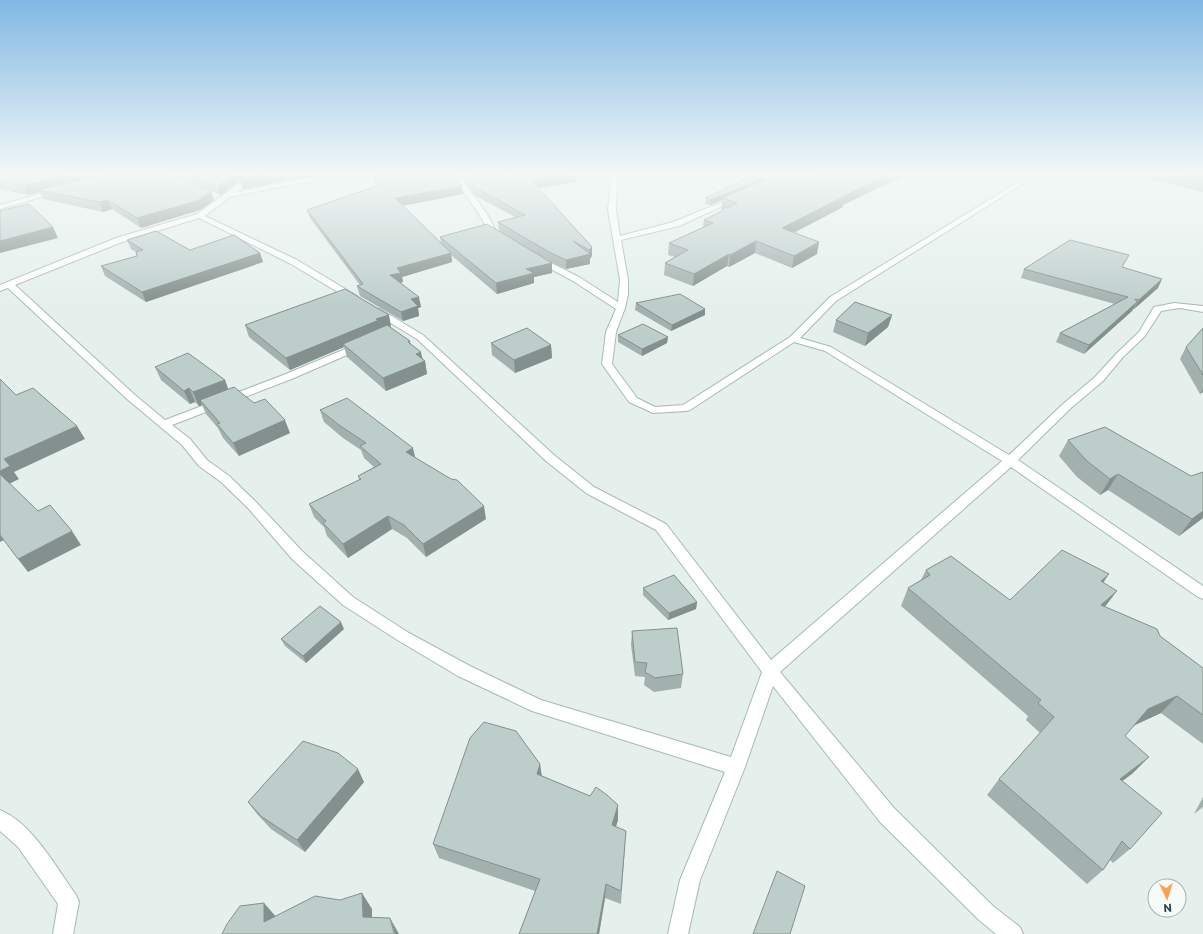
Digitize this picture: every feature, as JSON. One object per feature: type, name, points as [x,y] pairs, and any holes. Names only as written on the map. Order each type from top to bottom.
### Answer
[{"type":"street","points":[[0,288],[119,240],[191,219]]},
{"type":"street","points":[[205,219],[294,262],[420,337],[550,458],[590,490],[661,527],[770,671],[887,816],[986,913],[1013,934]]},
{"type":"street","points":[[486,219],[493,232],[506,240]]},
{"type":"street","points":[[613,219],[624,280],[624,294],[621,308],[611,332],[607,364],[633,400],[653,410],[686,408],[792,339],[832,299],[963,219]]},
{"type":"street","points":[[617,239],[676,224],[689,219]]},
{"type":"street","points":[[532,256],[546,265],[576,279],[621,308]]},
{"type":"street","points":[[10,285],[131,397],[186,442],[203,463],[225,479],[252,504],[297,555],[348,601],[404,637],[464,671],[538,706],[736,767]]},
{"type":"street","points":[[678,934],[690,880],[736,767],[770,671],[1010,461],[1067,406],[1099,379],[1120,355],[1142,334],[1157,309],[1164,306],[1175,305],[1203,309]]},
{"type":"street","points":[[389,333],[403,327]]},
{"type":"street","points":[[792,339],[828,349],[1010,461],[1203,593]]},
{"type":"street","points":[[164,424],[290,376],[368,342]]},
{"type":"street","points":[[0,819],[25,840],[69,902],[63,934]]},
{"type":"building","points":[[0,219],[44,219],[53,227],[0,241]]},
{"type":"building","points":[[313,219],[416,219],[451,253],[397,268],[401,273],[390,275],[419,297],[411,299],[418,306],[401,312],[357,286],[363,284]]},
{"type":"building","points":[[511,219],[566,219],[592,247],[589,250],[573,241],[590,254],[566,260],[549,252],[498,222]]},
{"type":"building","points":[[707,219],[801,219],[782,228],[819,242],[794,256],[756,241],[730,255],[729,254],[694,274],[665,263],[688,250],[669,243],[713,223],[704,220]]},
{"type":"building","points":[[487,224],[552,263],[526,269],[534,273],[496,283],[440,237]]},
{"type":"building","points":[[156,231],[190,250],[234,235],[260,253],[142,292],[101,266],[137,256],[136,252],[143,250],[127,240]]},
{"type":"building","points":[[1070,240],[1129,255],[1122,267],[1162,279],[1139,300],[1135,299],[1137,302],[1089,345],[1060,333],[1128,297],[1024,269]]},
{"type":"building","points":[[345,289],[389,315],[376,319],[379,320],[286,358],[245,325]]},
{"type":"building","points":[[680,294],[705,309],[672,325],[636,303]]},
{"type":"building","points":[[855,302],[892,315],[868,333],[836,320]]},
{"type":"building","points":[[643,324],[668,337],[642,349],[618,335]]},
{"type":"building","points":[[387,325],[410,341],[408,342],[421,352],[416,354],[425,361],[383,378],[343,344]]},
{"type":"building","points":[[527,328],[551,345],[514,360],[491,343]]},
{"type":"building","points":[[1203,328],[1203,375],[1186,347]]},
{"type":"building","points":[[188,353],[225,380],[193,392],[189,388],[184,391],[155,367]]},
{"type":"building","points":[[0,379],[16,395],[33,388],[77,426],[4,459],[10,466],[0,471]]},
{"type":"building","points":[[234,387],[254,403],[265,399],[285,420],[233,443],[217,424],[220,423],[200,400]]},
{"type":"building","points":[[347,398],[413,448],[406,452],[451,479],[457,480],[484,506],[423,544],[404,525],[388,516],[343,544],[323,523],[326,521],[309,504],[361,479],[358,476],[381,464],[360,446],[366,443],[320,410]]},
{"type":"building","points":[[1105,427],[1191,476],[1203,472],[1203,511],[1192,519],[1118,474],[1110,479],[1087,461],[1068,440]]},
{"type":"building","points":[[0,474],[38,511],[50,505],[72,531],[18,559],[0,535]]},
{"type":"building","points":[[1062,550],[1109,574],[1101,581],[1117,591],[1101,605],[1157,629],[1160,636],[1203,668],[1203,715],[1177,696],[1148,709],[1125,736],[1149,757],[1120,779],[1162,813],[1130,849],[1122,841],[1103,870],[999,779],[1054,717],[1038,703],[1041,700],[908,588],[930,575],[926,570],[951,556],[1010,600]]},
{"type":"building","points":[[674,575],[697,602],[669,613],[643,588]]},
{"type":"building","points":[[320,606],[341,622],[303,656],[281,639]]},
{"type":"building","points":[[677,628],[683,674],[655,678],[645,672],[647,663],[635,662],[632,631]]},
{"type":"building","points":[[484,722],[516,731],[540,764],[537,774],[590,796],[596,787],[618,805],[612,825],[626,831],[621,891],[606,884],[597,934],[519,934],[540,879],[433,844],[470,738]]},
{"type":"building","points":[[303,741],[338,753],[358,769],[297,840],[262,817],[248,802]]},
{"type":"building","points":[[777,871],[805,886],[790,934],[753,934]]},
{"type":"building","points":[[362,893],[363,917],[390,918],[394,933],[396,934],[222,934],[227,924],[240,906],[264,903],[264,922],[315,896],[340,900]]}]
